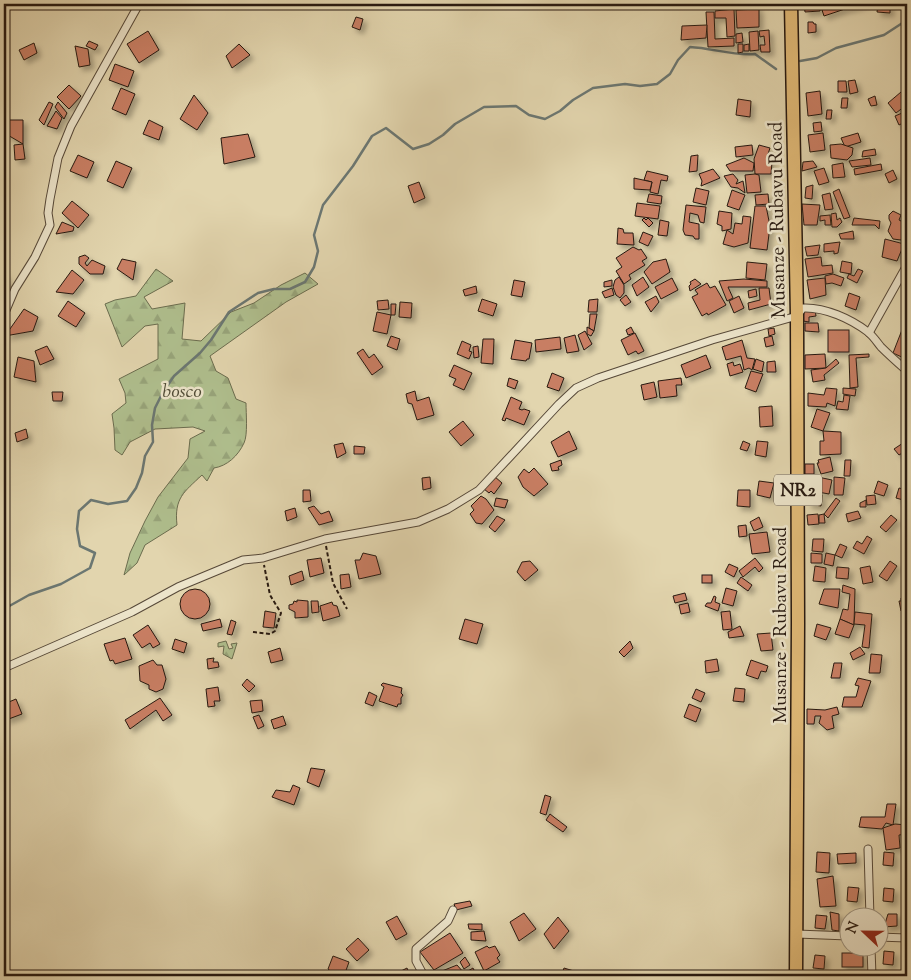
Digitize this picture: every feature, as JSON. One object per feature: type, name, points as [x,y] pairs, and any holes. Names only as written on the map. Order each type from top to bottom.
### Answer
[{"type":"highway","name":"Musanze - Rubavu Road","points":[[791,4],[797,316],[796,976]]},
{"type":"street","points":[[4,315],[15,289],[35,257],[50,225],[48,213],[58,158],[71,126],[139,4]]},
{"type":"street","points":[[869,333],[907,266]]},
{"type":"street","points":[[4,668],[132,612],[192,581],[242,560],[263,558],[325,539],[418,522],[448,509],[479,490],[576,388],[598,378],[712,340],[797,316],[803,308],[812,308],[850,321],[869,333],[907,371]]},
{"type":"street","points":[[868,849],[870,908]]},
{"type":"street","points":[[424,976],[416,961],[416,949],[448,921],[453,910]]},
{"type":"street","points":[[796,934],[838,936]]},
{"type":"street","points":[[888,937],[907,938]]},
{"type":"street","points":[[871,958],[872,976]]},
{"type":"path","points":[[325,539],[333,583],[347,609]]},
{"type":"path","points":[[253,632],[270,634],[275,631],[282,613],[270,595],[263,558]]},
{"type":"green space","name":"bosco","points":[[156,269],[173,281],[144,297],[152,309],[185,303],[182,339],[201,341],[231,312],[254,303],[281,285],[305,273],[318,284],[286,302],[210,356],[216,371],[228,378],[236,399],[246,403],[244,443],[232,460],[214,468],[207,481],[202,475],[185,491],[177,508],[177,525],[145,545],[137,563],[124,575],[130,553],[158,497],[188,458],[190,439],[205,431],[193,427],[155,429],[130,442],[122,455],[115,450],[112,414],[126,403],[125,393],[119,379],[158,359],[158,324],[145,326],[122,347],[105,304],[136,296]]},
{"type":"green space","points":[[226,641],[229,649],[233,648],[231,644],[237,643],[232,659],[223,654],[224,646],[218,647],[218,643]]},
{"type":"building","points":[[728,4],[736,4],[736,7],[728,7]]},
{"type":"building","points":[[742,4],[757,4],[757,7],[742,8]]},
{"type":"building","points":[[804,4],[820,4],[820,11],[805,12]]},
{"type":"building","points":[[844,4],[845,9],[824,16],[822,10]]},
{"type":"building","points":[[845,4],[867,4],[846,9]]},
{"type":"building","points":[[878,4],[890,4],[890,13],[877,12]]},
{"type":"building","points":[[734,9],[735,36],[727,37],[726,18],[715,18],[715,11]]},
{"type":"building","points":[[759,9],[759,27],[737,28],[736,10]]},
{"type":"building","points":[[706,12],[714,12],[715,39],[734,38],[734,46],[708,47]]},
{"type":"building","points":[[356,17],[363,19],[360,30],[352,27]]},
{"type":"building","points":[[808,22],[816,24],[816,32],[808,33]]},
{"type":"building","points":[[707,25],[706,38],[681,40],[682,26]]},
{"type":"building","points":[[769,30],[770,52],[761,52],[760,45],[765,45],[764,36],[760,37],[759,31]]},
{"type":"building","points":[[148,31],[159,50],[139,63],[127,44]]},
{"type":"building","points":[[758,31],[759,50],[750,51],[749,32]]},
{"type":"building","points":[[742,33],[743,42],[736,43],[736,34]]},
{"type":"building","points":[[89,41],[98,45],[95,50],[86,46]]},
{"type":"building","points":[[34,43],[37,53],[24,60],[19,50]]},
{"type":"building","points":[[239,44],[250,55],[232,68],[226,56]]},
{"type":"building","points":[[738,44],[743,44],[743,52],[738,53]]},
{"type":"building","points":[[749,44],[749,51],[744,51],[744,45]]},
{"type":"building","points":[[75,46],[88,49],[90,65],[79,67]]},
{"type":"building","points":[[115,64],[134,71],[128,87],[109,80]]},
{"type":"building","points":[[855,80],[858,92],[850,94],[848,81]]},
{"type":"building","points":[[838,81],[846,81],[847,92],[838,92]]},
{"type":"building","points":[[69,85],[81,96],[69,109],[57,97]]},
{"type":"building","points":[[121,88],[135,94],[126,115],[112,109]]},
{"type":"building","points":[[820,91],[822,114],[808,116],[806,93]]},
{"type":"building","points":[[901,92],[907,101],[903,104],[905,106],[896,113],[888,103]]},
{"type":"building","points":[[194,95],[208,113],[197,130],[180,119]]},
{"type":"building","points":[[875,96],[877,105],[871,106],[868,99]]},
{"type":"building","points":[[842,98],[848,98],[847,108],[841,108]]},
{"type":"building","points":[[738,99],[751,101],[750,117],[736,115]]},
{"type":"building","points":[[49,102],[53,104],[44,125],[39,120]]},
{"type":"building","points":[[58,102],[67,113],[64,119],[55,107]]},
{"type":"building","points":[[827,110],[832,110],[831,119],[826,119]]},
{"type":"building","points":[[56,111],[62,118],[57,129],[47,126]]},
{"type":"building","points":[[907,111],[907,121],[899,125],[895,116]]},
{"type":"building","points":[[4,120],[23,120],[23,144],[6,134]]},
{"type":"building","points":[[149,120],[163,127],[159,140],[143,134]]},
{"type":"building","points":[[821,122],[822,131],[814,132],[813,123]]},
{"type":"building","points":[[823,133],[825,150],[810,152],[808,135]]},
{"type":"building","points":[[858,133],[861,142],[845,147],[841,138]]},
{"type":"building","points":[[248,134],[255,157],[224,164],[221,138]]},
{"type":"building","points":[[23,144],[25,159],[15,160],[14,145]]},
{"type":"building","points":[[841,144],[853,148],[852,155],[847,160],[831,158],[830,145]]},
{"type":"building","points":[[752,145],[753,155],[736,157],[735,147]]},
{"type":"building","points":[[759,145],[770,148],[768,154],[770,155],[769,162],[772,162],[771,174],[755,174],[754,159]]},
{"type":"building","points":[[875,149],[876,155],[862,157],[863,151]]},
{"type":"building","points":[[78,155],[94,162],[87,178],[70,171]]},
{"type":"building","points":[[698,155],[697,171],[689,172],[691,156]]},
{"type":"building","points":[[744,158],[754,163],[753,171],[730,171],[726,165]]},
{"type":"building","points":[[870,158],[871,165],[852,167],[849,161]]},
{"type":"building","points":[[116,161],[132,168],[123,188],[107,181]]},
{"type":"building","points":[[813,161],[817,167],[802,171],[803,162]]},
{"type":"building","points":[[843,163],[845,177],[833,178],[832,165]]},
{"type":"building","points":[[881,164],[882,170],[855,175],[854,169]]},
{"type":"building","points":[[824,168],[829,182],[819,185],[814,171]]},
{"type":"building","points":[[713,169],[720,178],[701,186],[702,181],[699,174]]},
{"type":"building","points":[[893,170],[897,179],[889,183],[885,174]]},
{"type":"building","points":[[647,171],[668,176],[667,181],[661,180],[658,194],[650,192],[652,182],[644,180]]},
{"type":"building","points":[[733,174],[738,180],[736,184],[743,181],[745,193],[738,188],[731,187],[724,176]]},
{"type":"building","points":[[745,175],[759,175],[761,192],[747,193]]},
{"type":"building","points":[[634,178],[652,182],[650,190],[634,189]]},
{"type":"building","points":[[419,182],[425,198],[414,203],[408,186]]},
{"type":"building","points":[[813,185],[812,199],[805,198],[806,187]]},
{"type":"building","points":[[696,188],[709,191],[706,205],[693,202]]},
{"type":"building","points":[[839,189],[850,217],[844,219],[833,192]]},
{"type":"building","points":[[732,190],[745,195],[739,210],[727,206]]},
{"type":"building","points":[[830,193],[833,209],[825,210],[822,195]]},
{"type":"building","points":[[649,194],[662,196],[661,204],[647,202]]},
{"type":"building","points":[[768,194],[769,204],[756,205],[755,195]]},
{"type":"building","points":[[72,201],[89,215],[78,228],[62,213]]},
{"type":"building","points":[[637,203],[660,206],[658,219],[635,216]]},
{"type":"building","points":[[802,204],[820,205],[817,225],[804,225]]},
{"type":"building","points":[[686,205],[706,207],[704,223],[700,222],[698,215],[690,213],[689,222],[699,224],[699,239],[685,235],[683,230]]},
{"type":"building","points":[[755,206],[766,206],[770,226],[767,250],[750,248]]},
{"type":"building","points":[[719,211],[732,213],[731,229],[722,231],[722,226],[717,224]]},
{"type":"building","points":[[893,211],[901,215],[899,220],[907,224],[907,230],[901,240],[893,239],[888,231],[891,223],[889,215]]},
{"type":"building","points":[[836,213],[837,220],[840,218],[842,222],[837,227],[832,227],[831,214]]},
{"type":"building","points":[[830,215],[831,225],[825,225],[825,220],[820,221],[820,216]]},
{"type":"building","points":[[743,216],[751,217],[748,243],[734,247],[723,244],[727,230],[733,234],[735,223],[742,224]]},
{"type":"building","points":[[644,218],[646,220],[648,218],[653,223],[649,227],[642,220]]},
{"type":"building","points":[[854,218],[880,221],[879,229],[875,225],[852,225]]},
{"type":"building","points":[[660,220],[669,222],[667,236],[658,235]]},
{"type":"building","points":[[62,222],[74,227],[73,231],[56,234]]},
{"type":"building","points":[[618,228],[623,229],[624,233],[633,233],[634,245],[617,244]]},
{"type":"building","points":[[853,231],[854,239],[841,239],[839,234]]},
{"type":"building","points":[[643,232],[653,236],[648,246],[639,242]]},
{"type":"building","points":[[885,239],[904,244],[897,261],[882,257]]},
{"type":"building","points":[[840,242],[838,253],[834,254],[834,251],[824,252],[824,244]]},
{"type":"building","points":[[820,245],[818,255],[807,256],[805,247]]},
{"type":"building","points":[[633,247],[641,249],[647,258],[642,261],[645,265],[629,275],[631,279],[624,284],[616,271],[622,267],[616,258]]},
{"type":"building","points":[[85,255],[89,258],[85,263],[87,266],[92,260],[105,266],[103,274],[90,274],[79,264],[79,257]]},
{"type":"building","points":[[821,257],[822,266],[832,265],[833,273],[808,277],[805,259]]},
{"type":"building","points":[[122,259],[136,262],[133,280],[117,269]]},
{"type":"building","points":[[666,259],[670,272],[652,284],[644,272],[653,262]]},
{"type":"building","points":[[842,261],[852,263],[851,274],[840,272]]},
{"type":"building","points":[[747,262],[767,264],[765,280],[746,278]]},
{"type":"building","points":[[858,269],[863,271],[857,283],[847,278],[849,274],[854,276]]},
{"type":"building","points":[[72,270],[84,280],[73,294],[56,292]]},
{"type":"building","points":[[4,271],[9,287],[4,289]]},
{"type":"building","points":[[833,274],[844,278],[841,286],[832,283],[826,284],[825,276]]},
{"type":"building","points":[[619,277],[624,285],[624,293],[620,298],[616,295],[613,287],[615,280]]},
{"type":"building","points":[[643,277],[649,287],[637,296],[632,285]]},
{"type":"building","points":[[672,278],[678,290],[661,299],[655,287]]},
{"type":"building","points":[[825,278],[826,295],[810,299],[807,280]]},
{"type":"building","points":[[695,279],[701,284],[690,291],[690,282]]},
{"type":"building","points":[[744,279],[767,281],[767,287],[728,287],[733,298],[727,301],[719,281]]},
{"type":"building","points":[[514,280],[525,282],[522,297],[511,295]]},
{"type":"building","points":[[612,280],[612,286],[604,287],[604,282]]},
{"type":"building","points":[[707,283],[710,288],[715,286],[726,305],[708,315],[707,313],[702,316],[692,297],[698,294],[695,290]]},
{"type":"building","points":[[476,286],[477,293],[465,296],[463,290]]},
{"type":"building","points":[[612,288],[614,295],[605,298],[602,292]]},
{"type":"building","points":[[759,288],[769,288],[771,304],[749,310],[748,303],[760,300]]},
{"type":"building","points":[[756,289],[757,296],[749,298],[748,291]]},
{"type":"building","points":[[849,293],[860,297],[856,310],[845,306]]},
{"type":"building","points":[[626,295],[631,302],[625,306],[620,300]]},
{"type":"building","points":[[656,296],[659,302],[651,312],[645,302]]},
{"type":"building","points":[[739,296],[744,308],[734,313],[729,301]]},
{"type":"building","points":[[482,299],[497,304],[493,316],[478,311]]},
{"type":"building","points":[[598,299],[597,312],[588,312],[589,300]]},
{"type":"building","points":[[388,300],[389,309],[378,310],[377,301]]},
{"type":"building","points":[[68,301],[85,313],[76,327],[58,316]]},
{"type":"building","points":[[400,302],[412,303],[411,318],[399,317]]},
{"type":"building","points":[[391,304],[396,304],[395,315],[391,315]]},
{"type":"building","points":[[24,309],[38,317],[33,331],[5,336]]},
{"type":"building","points":[[804,310],[815,310],[816,316],[809,317],[809,322],[803,321]]},
{"type":"building","points":[[377,312],[391,315],[387,334],[373,331]]},
{"type":"building","points":[[590,314],[597,314],[594,331],[589,328]]},
{"type":"building","points":[[907,317],[907,355],[906,359],[893,353]]},
{"type":"building","points":[[805,323],[818,323],[819,332],[805,331]]},
{"type":"building","points":[[587,327],[594,331],[591,336],[587,334]]},
{"type":"building","points":[[631,327],[634,333],[628,335],[626,330]]},
{"type":"building","points":[[774,328],[775,334],[769,336],[768,329]]},
{"type":"building","points":[[828,330],[849,330],[849,352],[828,352]]},
{"type":"building","points":[[585,331],[592,344],[584,350],[578,335]]},
{"type":"building","points":[[635,333],[644,351],[638,354],[636,351],[628,355],[621,340]]},
{"type":"building","points":[[575,335],[579,351],[567,353],[564,338]]},
{"type":"building","points":[[391,336],[400,339],[397,350],[387,346]]},
{"type":"building","points":[[772,336],[774,345],[766,347],[764,338]]},
{"type":"building","points":[[560,337],[561,349],[536,352],[535,340]]},
{"type":"building","points":[[483,339],[494,339],[493,364],[481,363]]},
{"type":"building","points":[[515,340],[532,343],[529,359],[526,361],[511,359]]},
{"type":"building","points":[[742,340],[747,358],[755,359],[752,370],[749,368],[744,370],[741,356],[726,360],[722,347]]},
{"type":"building","points":[[462,341],[471,345],[469,351],[472,352],[469,359],[457,354]]},
{"type":"building","points":[[47,346],[54,359],[40,365],[35,351]]},
{"type":"building","points":[[478,346],[479,357],[474,358],[473,347]]},
{"type":"building","points":[[363,349],[369,358],[374,354],[383,367],[372,375],[357,353]]},
{"type":"building","points":[[825,354],[826,368],[805,369],[805,355]]},
{"type":"building","points":[[869,354],[869,357],[856,358],[858,387],[850,388],[849,355]]},
{"type":"building","points":[[706,355],[711,368],[686,378],[681,365]]},
{"type":"building","points":[[18,357],[34,361],[36,382],[14,377]]},
{"type":"building","points":[[756,359],[764,362],[762,372],[753,369]]},
{"type":"building","points":[[836,359],[839,363],[824,375],[825,380],[813,382],[811,370],[826,368]]},
{"type":"building","points":[[775,361],[776,372],[767,372],[767,362]]},
{"type":"building","points":[[733,362],[734,366],[740,364],[743,372],[730,376],[727,364]]},
{"type":"building","points":[[454,365],[472,373],[464,390],[453,385],[456,379],[449,376]]},
{"type":"building","points":[[751,371],[763,374],[756,392],[745,388]]},
{"type":"building","points":[[552,373],[564,378],[559,391],[547,387]]},
{"type":"building","points":[[509,378],[518,381],[515,389],[507,386]]},
{"type":"building","points":[[681,378],[682,385],[676,385],[677,396],[660,398],[658,381]]},
{"type":"building","points":[[654,382],[657,397],[644,400],[641,385]]},
{"type":"building","points":[[826,388],[837,389],[835,406],[827,403],[826,407],[808,406],[808,393],[824,395]]},
{"type":"building","points":[[843,388],[856,389],[855,396],[843,394]]},
{"type":"building","points":[[415,391],[417,401],[429,397],[434,415],[417,420],[412,404],[408,403],[406,394]]},
{"type":"building","points":[[52,392],[63,392],[62,401],[53,401]]},
{"type":"building","points":[[844,395],[850,396],[848,410],[836,409],[838,401],[843,402]]},
{"type":"building","points":[[511,397],[522,402],[519,409],[530,411],[524,425],[506,418],[505,421],[502,420]]},
{"type":"building","points":[[772,406],[773,426],[760,427],[759,407]]},
{"type":"building","points":[[817,409],[830,413],[823,431],[811,427]]},
{"type":"building","points":[[463,421],[474,435],[461,446],[449,432]]},
{"type":"building","points":[[26,429],[28,438],[17,442],[15,433]]},
{"type":"building","points":[[569,431],[577,449],[558,457],[551,442]]},
{"type":"building","points":[[823,431],[841,432],[841,454],[820,455],[820,441],[824,441]]},
{"type":"building","points":[[743,441],[750,444],[747,451],[740,449]]},
{"type":"building","points":[[757,441],[768,442],[766,457],[755,455]]},
{"type":"building","points":[[343,443],[346,453],[337,458],[334,445]]},
{"type":"building","points":[[903,443],[907,450],[899,455],[894,449]]},
{"type":"building","points":[[354,446],[365,447],[364,454],[354,454]]},
{"type":"building","points":[[830,457],[833,471],[821,474],[817,463],[819,463],[818,460]]},
{"type":"building","points":[[561,460],[562,465],[558,467],[559,470],[552,471],[550,464]]},
{"type":"building","points":[[845,460],[851,460],[850,476],[844,476]]},
{"type":"building","points":[[805,464],[814,464],[814,474],[805,474]]},
{"type":"building","points":[[534,468],[548,484],[534,496],[523,487],[518,477],[524,469],[529,473]]},
{"type":"building","points":[[804,475],[810,475],[811,484],[804,484]]},
{"type":"building","points":[[494,476],[502,483],[494,494],[484,489]]},
{"type":"building","points":[[430,477],[431,488],[423,490],[422,478]]},
{"type":"building","points":[[818,477],[832,480],[829,494],[818,492],[819,486],[816,485]]},
{"type":"building","points":[[834,477],[845,478],[843,495],[834,495]]},
{"type":"building","points":[[759,481],[774,483],[770,498],[757,495]]},
{"type":"building","points":[[878,481],[888,485],[884,496],[874,493]]},
{"type":"building","points":[[899,488],[907,490],[907,501],[896,498]]},
{"type":"building","points":[[303,490],[310,490],[311,501],[303,502]]},
{"type":"building","points":[[738,490],[750,490],[750,507],[737,506]]},
{"type":"building","points":[[809,493],[822,495],[821,506],[808,504]]},
{"type":"building","points":[[875,495],[876,504],[867,505],[866,496]]},
{"type":"building","points":[[481,496],[486,499],[494,510],[482,524],[476,523],[470,514],[474,510],[471,506]]},
{"type":"building","points":[[496,498],[508,500],[505,508],[494,506]]},
{"type":"building","points":[[836,498],[840,501],[828,518],[824,514]]},
{"type":"building","points":[[866,500],[866,507],[860,507],[860,503]]},
{"type":"building","points":[[314,506],[321,514],[329,511],[333,521],[319,525],[308,508]]},
{"type":"building","points":[[295,508],[297,517],[287,521],[285,511]]},
{"type":"building","points":[[858,511],[861,518],[848,522],[846,514]]},
{"type":"building","points":[[818,514],[819,524],[808,525],[807,515]]},
{"type":"building","points":[[824,514],[825,523],[819,523],[819,515]]},
{"type":"building","points":[[891,515],[897,520],[886,532],[880,527]]},
{"type":"building","points":[[497,516],[505,520],[495,532],[489,527]]},
{"type":"building","points":[[759,517],[763,527],[754,531],[750,522]]},
{"type":"building","points":[[746,525],[747,536],[739,537],[738,526]]},
{"type":"building","points":[[767,532],[770,552],[752,554],[749,534]]},
{"type":"building","points":[[867,536],[872,539],[864,554],[853,548],[857,541],[862,544]]},
{"type":"building","points":[[813,539],[824,539],[823,552],[812,551]]},
{"type":"building","points":[[840,544],[847,547],[842,558],[835,555]]},
{"type":"building","points":[[363,553],[376,556],[381,574],[359,579],[355,560],[360,560]]},
{"type":"building","points":[[811,553],[822,554],[822,563],[811,563]]},
{"type":"building","points":[[826,553],[835,555],[833,566],[824,564]]},
{"type":"building","points":[[321,558],[324,573],[310,577],[307,560]]},
{"type":"building","points":[[755,558],[763,568],[759,572],[755,567],[743,577],[739,571]]},
{"type":"building","points":[[530,561],[538,570],[525,581],[517,572],[522,562]]},
{"type":"building","points":[[890,561],[897,566],[887,581],[879,576]]},
{"type":"building","points":[[907,562],[907,579],[903,579],[904,569],[906,569]]},
{"type":"building","points":[[729,564],[738,568],[734,577],[725,572]]},
{"type":"building","points":[[815,566],[826,568],[825,582],[813,581]]},
{"type":"building","points":[[870,566],[873,582],[863,584],[860,568]]},
{"type":"building","points":[[837,567],[849,568],[848,579],[836,578]]},
{"type":"building","points":[[302,571],[304,580],[291,585],[289,576]]},
{"type":"building","points":[[349,574],[351,587],[341,589],[340,575]]},
{"type":"building","points":[[702,575],[712,575],[712,583],[702,583]]},
{"type":"building","points":[[741,577],[752,585],[748,591],[737,583]]},
{"type":"building","points":[[843,585],[855,589],[854,625],[840,619],[843,609],[848,610],[850,594],[842,592]]},
{"type":"building","points":[[726,588],[737,591],[733,606],[722,603]]},
{"type":"building","points":[[195,589],[205,594],[210,604],[205,614],[195,619],[185,614],[180,604],[185,594]]},
{"type":"building","points":[[824,589],[840,589],[838,608],[819,604]]},
{"type":"building","points":[[685,593],[687,600],[675,603],[673,596]]},
{"type":"building","points":[[714,596],[716,597],[715,602],[720,604],[718,611],[705,606],[707,603],[711,603]]},
{"type":"building","points":[[901,598],[907,598],[907,613],[901,611],[899,601],[901,601]]},
{"type":"building","points":[[297,600],[308,601],[308,617],[295,618],[295,612],[289,609],[289,605],[293,604],[294,601],[297,602]]},
{"type":"building","points":[[311,601],[318,601],[319,612],[312,613]]},
{"type":"building","points":[[332,602],[333,605],[337,606],[340,616],[323,621],[320,606]]},
{"type":"building","points":[[688,603],[690,612],[681,614],[679,605]]},
{"type":"building","points":[[265,611],[276,613],[274,628],[263,627]]},
{"type":"building","points":[[730,611],[732,629],[723,630],[721,612]]},
{"type":"building","points":[[855,612],[872,614],[869,648],[862,647],[865,625],[854,624]]},
{"type":"building","points":[[220,619],[222,627],[203,631],[201,624]]},
{"type":"building","points":[[465,619],[483,624],[477,644],[459,639]]},
{"type":"building","points":[[840,619],[854,625],[849,638],[835,634]]},
{"type":"building","points":[[231,620],[236,622],[232,635],[227,634]]},
{"type":"building","points":[[817,624],[831,628],[826,640],[814,636]]},
{"type":"building","points":[[148,625],[160,644],[153,648],[150,643],[142,648],[133,635]]},
{"type":"building","points":[[740,626],[744,636],[729,638],[728,632]]},
{"type":"building","points":[[771,633],[773,650],[761,651],[757,634]]},
{"type":"building","points":[[125,638],[132,659],[115,664],[113,660],[110,661],[104,644]]},
{"type":"building","points":[[175,639],[187,643],[184,653],[172,649]]},
{"type":"building","points":[[630,641],[633,648],[624,657],[619,652]]},
{"type":"building","points":[[860,647],[865,654],[853,660],[850,653]]},
{"type":"building","points":[[280,648],[283,660],[271,663],[268,652]]},
{"type":"building","points":[[871,654],[882,655],[880,673],[869,673]]},
{"type":"building","points":[[214,658],[213,662],[218,662],[219,667],[208,669],[207,659]]},
{"type":"building","points":[[717,659],[719,671],[706,673],[705,661]]},
{"type":"building","points":[[153,660],[157,665],[162,665],[166,679],[163,689],[156,692],[149,689],[149,685],[140,681],[139,666]]},
{"type":"building","points":[[751,660],[768,666],[766,672],[761,671],[758,679],[746,675]]},
{"type":"building","points":[[834,663],[842,663],[840,678],[831,678]]},
{"type":"building","points":[[858,678],[871,681],[862,707],[842,707],[844,697],[856,697],[859,686],[855,685]]},
{"type":"building","points":[[247,679],[255,686],[249,692],[242,685]]},
{"type":"building","points":[[383,683],[402,688],[401,704],[398,704],[397,707],[379,701],[384,687],[381,685]]},
{"type":"building","points":[[218,687],[220,701],[214,701],[215,706],[208,707],[206,689]]},
{"type":"building","points":[[735,688],[745,689],[744,702],[733,701]]},
{"type":"building","points":[[696,689],[705,693],[701,702],[692,698]]},
{"type":"building","points":[[369,692],[377,696],[373,706],[365,703]]},
{"type":"building","points":[[160,698],[172,715],[163,721],[156,710],[130,729],[125,720]]},
{"type":"building","points":[[16,699],[22,714],[6,720],[4,704]]},
{"type":"building","points":[[262,700],[263,711],[252,713],[250,701]]},
{"type":"building","points":[[689,704],[701,709],[696,722],[684,717]]},
{"type":"building","points":[[837,707],[839,714],[832,716],[834,728],[827,730],[819,723],[821,716],[815,716],[814,724],[807,724],[807,709],[825,710]]},
{"type":"building","points":[[259,715],[264,726],[258,729],[253,717]]},
{"type":"building","points":[[283,716],[286,725],[274,729],[271,720]]},
{"type":"building","points":[[311,768],[325,770],[319,787],[307,782]]},
{"type":"building","points":[[293,785],[300,788],[294,805],[272,797],[276,790],[290,792]]},
{"type":"building","points":[[545,795],[551,797],[546,815],[540,813]]},
{"type":"building","points":[[887,804],[896,804],[893,825],[886,823],[882,829],[859,827],[861,817],[885,817]]},
{"type":"building","points":[[550,814],[567,827],[563,832],[546,820]]},
{"type":"building","points":[[895,824],[907,825],[907,834],[899,835],[900,848],[886,850],[883,828]]},
{"type":"building","points":[[817,852],[830,853],[829,873],[816,872]]},
{"type":"building","points":[[884,852],[894,853],[893,866],[883,865]]},
{"type":"building","points":[[856,853],[856,863],[838,864],[837,854]]},
{"type":"building","points":[[833,876],[836,906],[820,907],[817,879]]},
{"type":"building","points":[[848,887],[859,888],[857,902],[847,901]]},
{"type":"building","points":[[884,888],[894,889],[893,902],[883,901]]},
{"type":"building","points":[[470,901],[472,906],[456,910],[454,904]]},
{"type":"building","points":[[830,912],[838,914],[838,931],[832,930]]},
{"type":"building","points":[[524,913],[536,929],[519,941],[510,922]]},
{"type":"building","points":[[888,914],[897,914],[897,926],[888,927]]},
{"type":"building","points":[[816,915],[827,916],[825,929],[815,928]]},
{"type":"building","points":[[397,916],[407,934],[396,940],[386,922]]},
{"type":"building","points":[[558,917],[569,931],[554,949],[544,934]]},
{"type":"building","points":[[468,924],[482,924],[482,930],[469,929]]},
{"type":"building","points":[[484,931],[486,941],[471,940],[471,932]]},
{"type":"building","points":[[450,933],[463,953],[434,970],[420,952]]},
{"type":"building","points":[[358,938],[369,950],[357,961],[346,949]]},
{"type":"building","points":[[487,946],[489,948],[495,946],[500,955],[497,958],[500,962],[484,971],[475,952]]},
{"type":"building","points":[[888,951],[894,952],[893,965],[883,964],[883,958],[888,958]]},
{"type":"building","points":[[815,955],[825,956],[824,969],[813,968]]},
{"type":"building","points":[[333,956],[349,962],[344,976],[334,974],[328,969]]},
{"type":"building","points":[[465,957],[470,965],[464,969],[460,962]]},
{"type":"building","points":[[842,958],[863,958],[863,967],[842,967]]},
{"type":"building","points":[[457,965],[465,976],[442,976],[442,971]]},
{"type":"building","points":[[407,968],[410,975],[414,972],[416,976],[396,976],[401,971]]},
{"type":"building","points":[[473,968],[477,976],[471,976],[468,971]]},
{"type":"building","points":[[564,968],[577,972],[575,976],[561,976]]},
{"type":"waterway","points":[[800,61],[817,58],[836,48],[884,35],[907,20]]},
{"type":"waterway","points":[[4,609],[29,595],[61,584],[90,568],[95,553],[80,546],[77,529],[79,511],[91,500],[108,504],[127,501],[136,488],[142,473],[145,456],[153,442],[152,425],[155,408],[163,392],[174,376],[200,353],[211,340],[229,312],[258,293],[274,289],[290,289],[305,282],[314,267],[318,251],[314,235],[323,205],[353,166],[372,136],[386,128],[413,149],[429,144],[455,124],[484,107],[516,106],[529,115],[545,119],[593,88],[625,84],[640,86],[657,84],[670,74],[678,60],[690,47],[739,54],[755,54],[776,69]]}]
